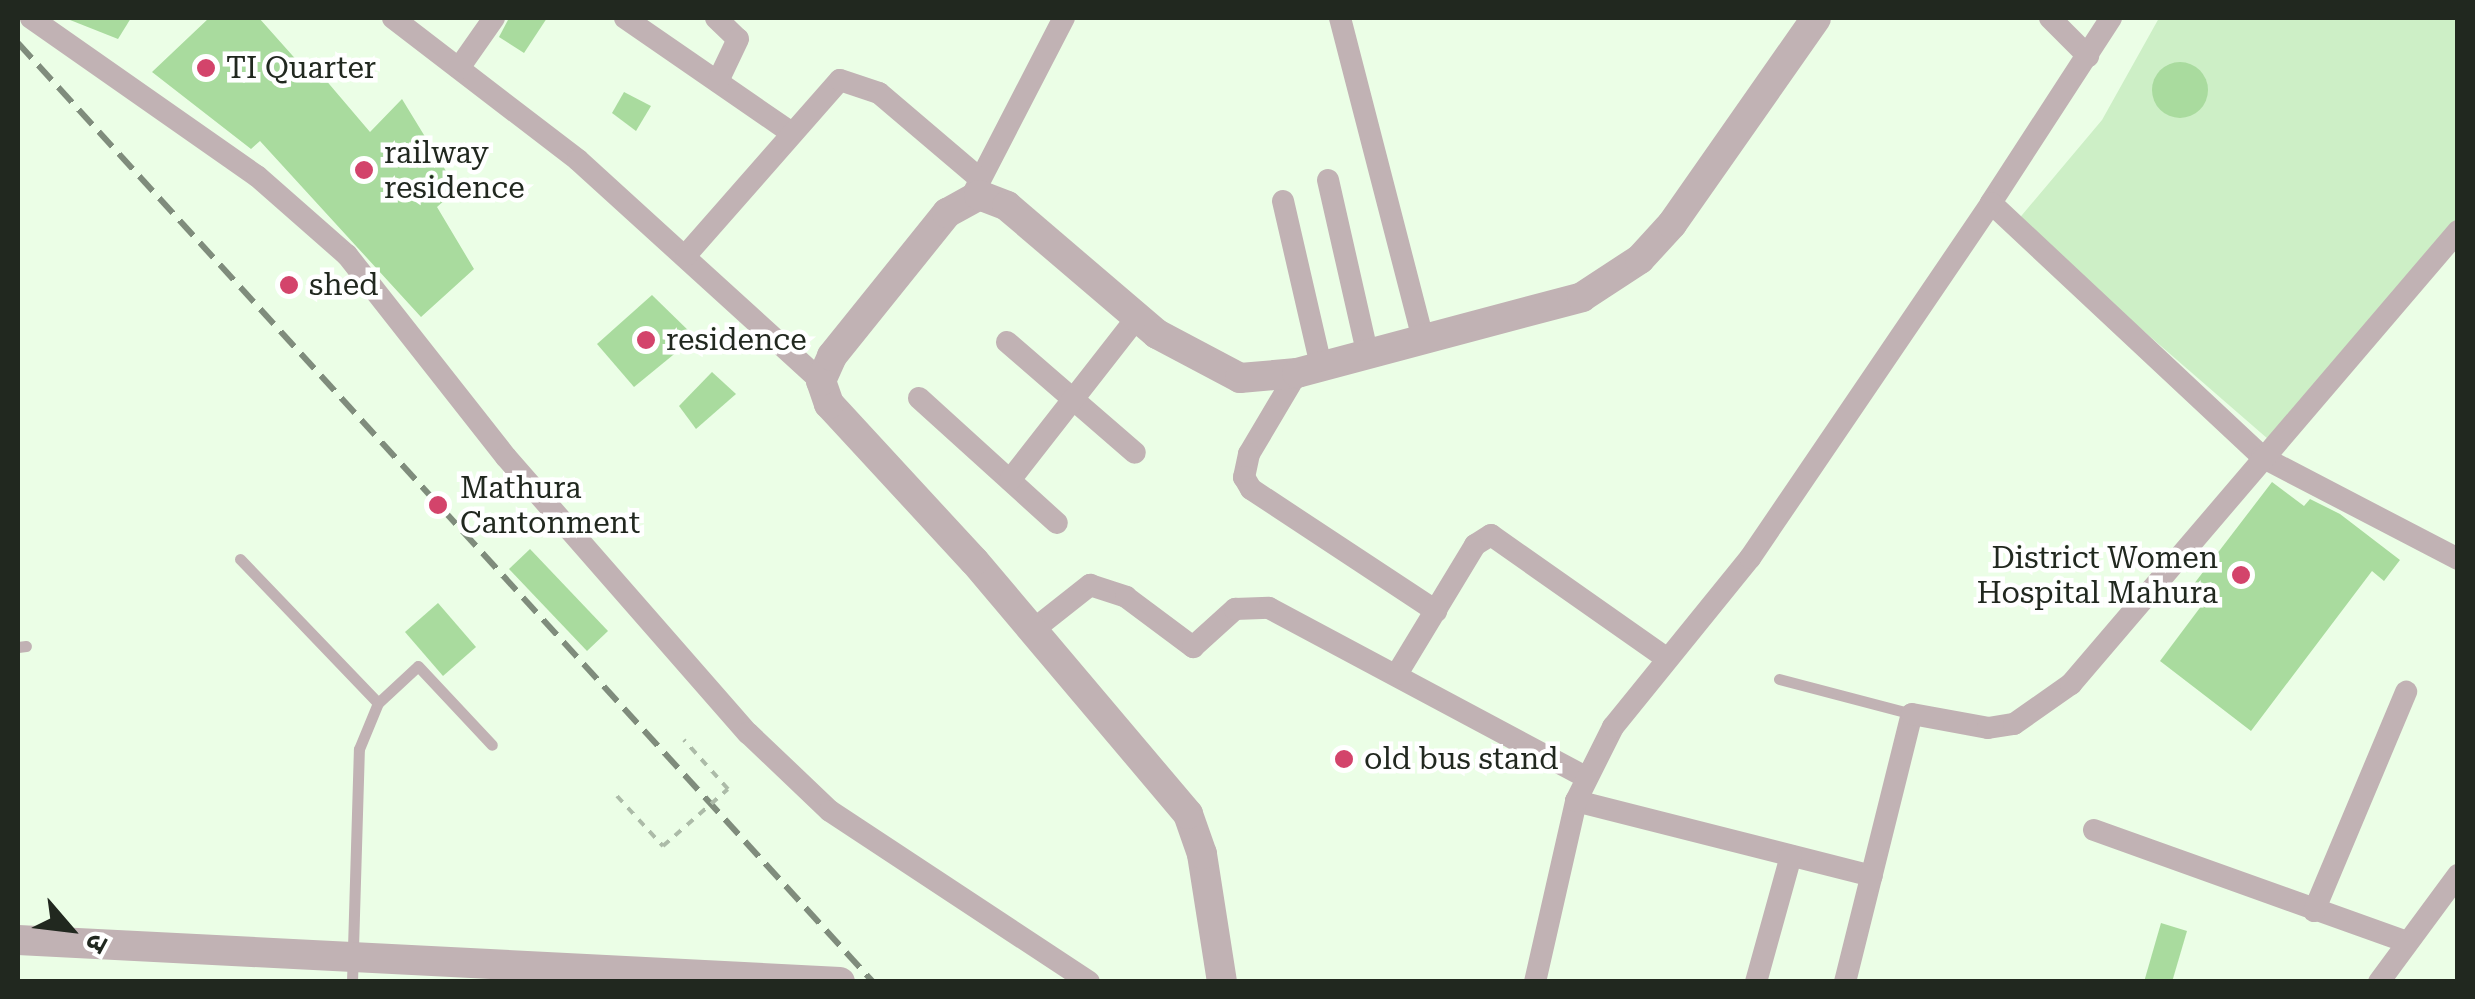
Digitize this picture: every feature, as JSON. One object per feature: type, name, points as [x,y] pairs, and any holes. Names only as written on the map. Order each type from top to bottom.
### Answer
[{"type":"street","points":[[31,18],[256,176],[347,255],[506,457],[748,733],[830,810],[1088,982]]},
{"type":"street","points":[[393,18],[686,255],[821,382],[829,404],[1033,630],[1188,814],[1202,854],[1222,982]]},
{"type":"street","points":[[459,68],[494,18]]},
{"type":"street","points":[[625,18],[790,132]]},
{"type":"street","points":[[716,18],[738,40],[718,81]]},
{"type":"street","points":[[821,382],[832,356],[940,221],[976,188],[1064,18]]},
{"type":"street","points":[[1340,18],[1424,339]]},
{"type":"street","points":[[686,255],[822,93],[852,80],[879,93],[976,188],[1006,206],[1136,319],[1218,372],[1309,370],[1582,297],[1640,259],[1816,18]]},
{"type":"street","points":[[2050,18],[2088,56]]},
{"type":"street","points":[[1535,982],[1576,801],[1586,777],[1666,658],[1761,543],[2111,18]]},
{"type":"street","points":[[1328,180],[1367,352]]},
{"type":"street","points":[[1283,201],[1309,370],[1249,454],[1251,489],[1436,611]]},
{"type":"street","points":[[1990,203],[2262,458],[2458,558]]},
{"type":"street","points":[[1846,982],[1912,714],[1988,728],[2032,714],[2071,684],[2458,232]]},
{"type":"street","points":[[1010,480],[1136,319]]},
{"type":"street","points":[[1007,342],[1135,453]]},
{"type":"street","points":[[919,398],[1057,522]]},
{"type":"street","points":[[1398,674],[1475,545],[1499,536],[1666,658]]},
{"type":"street","points":[[1033,630],[1076,590],[1106,587],[1188,646],[1201,644],[1235,609],[1252,605],[1289,616],[1586,777]]},
{"type":"street","points":[[2314,911],[2406,692]]},
{"type":"street","points":[[1576,801],[1872,876]]},
{"type":"street","points":[[2094,830],[2407,942]]},
{"type":"street","points":[[1756,982],[1791,856]]},
{"type":"street","points":[[2379,982],[2458,875]]},
{"type":"street","points":[[18,940],[350,967],[840,982]]},
{"type":"lane","points":[[240,559],[378,703]]},
{"type":"lane","points":[[350,967],[359,749],[378,703],[418,666],[492,745]]},
{"type":"lane","points":[[1778,678],[1912,714]]},
{"type":"path","points":[[618,796],[664,846],[728,789],[684,740]]},
{"type":"green space","points":[[2159,18],[2457,18],[2457,221],[2268,439],[2017,221],[2102,120]]},
{"type":"building","points":[[65,18],[131,18],[118,39]]},
{"type":"building","points":[[209,18],[259,18],[300,64],[307,58],[370,132],[402,99],[457,189],[437,207],[474,269],[421,317],[260,141],[251,149],[152,72]]},
{"type":"building","points":[[509,18],[547,18],[524,53],[499,37]]},
{"type":"building","points":[[2180,62],[2200,70],[2208,90],[2200,110],[2180,118],[2160,110],[2152,90],[2160,70]]},
{"type":"building","points":[[624,92],[651,106],[636,131],[612,113]]},
{"type":"building","name":"residence","points":[[652,295],[695,337],[634,387],[597,344]]},
{"type":"building","name":"residence","points":[[712,372],[736,394],[696,429],[679,406]]},
{"type":"building","points":[[2272,482],[2304,506],[2310,499],[2340,514],[2400,560],[2384,581],[2372,571],[2251,731],[2160,661],[2202,605],[2187,593]]},
{"type":"building","points":[[530,549],[608,631],[587,651],[509,569]]},
{"type":"building","points":[[438,603],[476,647],[443,676],[405,632]]},
{"type":"building","points":[[2161,923],[2187,931],[2172,982],[2144,982]]},
{"type":"railway","points":[[18,43],[873,982]]},
{"type":"place","name":"TI Quarter","points":[[206,68]]},
{"type":"place","name":"railway residence","points":[[364,170]]},
{"type":"place","name":"shed","points":[[289,285]]},
{"type":"place","name":"residence","points":[[646,340]]},
{"type":"place","name":"Mathura Cantonment","points":[[438,505]]},
{"type":"place","name":"District Women Hospital Mahura","points":[[2241,575]]},
{"type":"place","name":"old bus stand","points":[[1344,759]]}]
